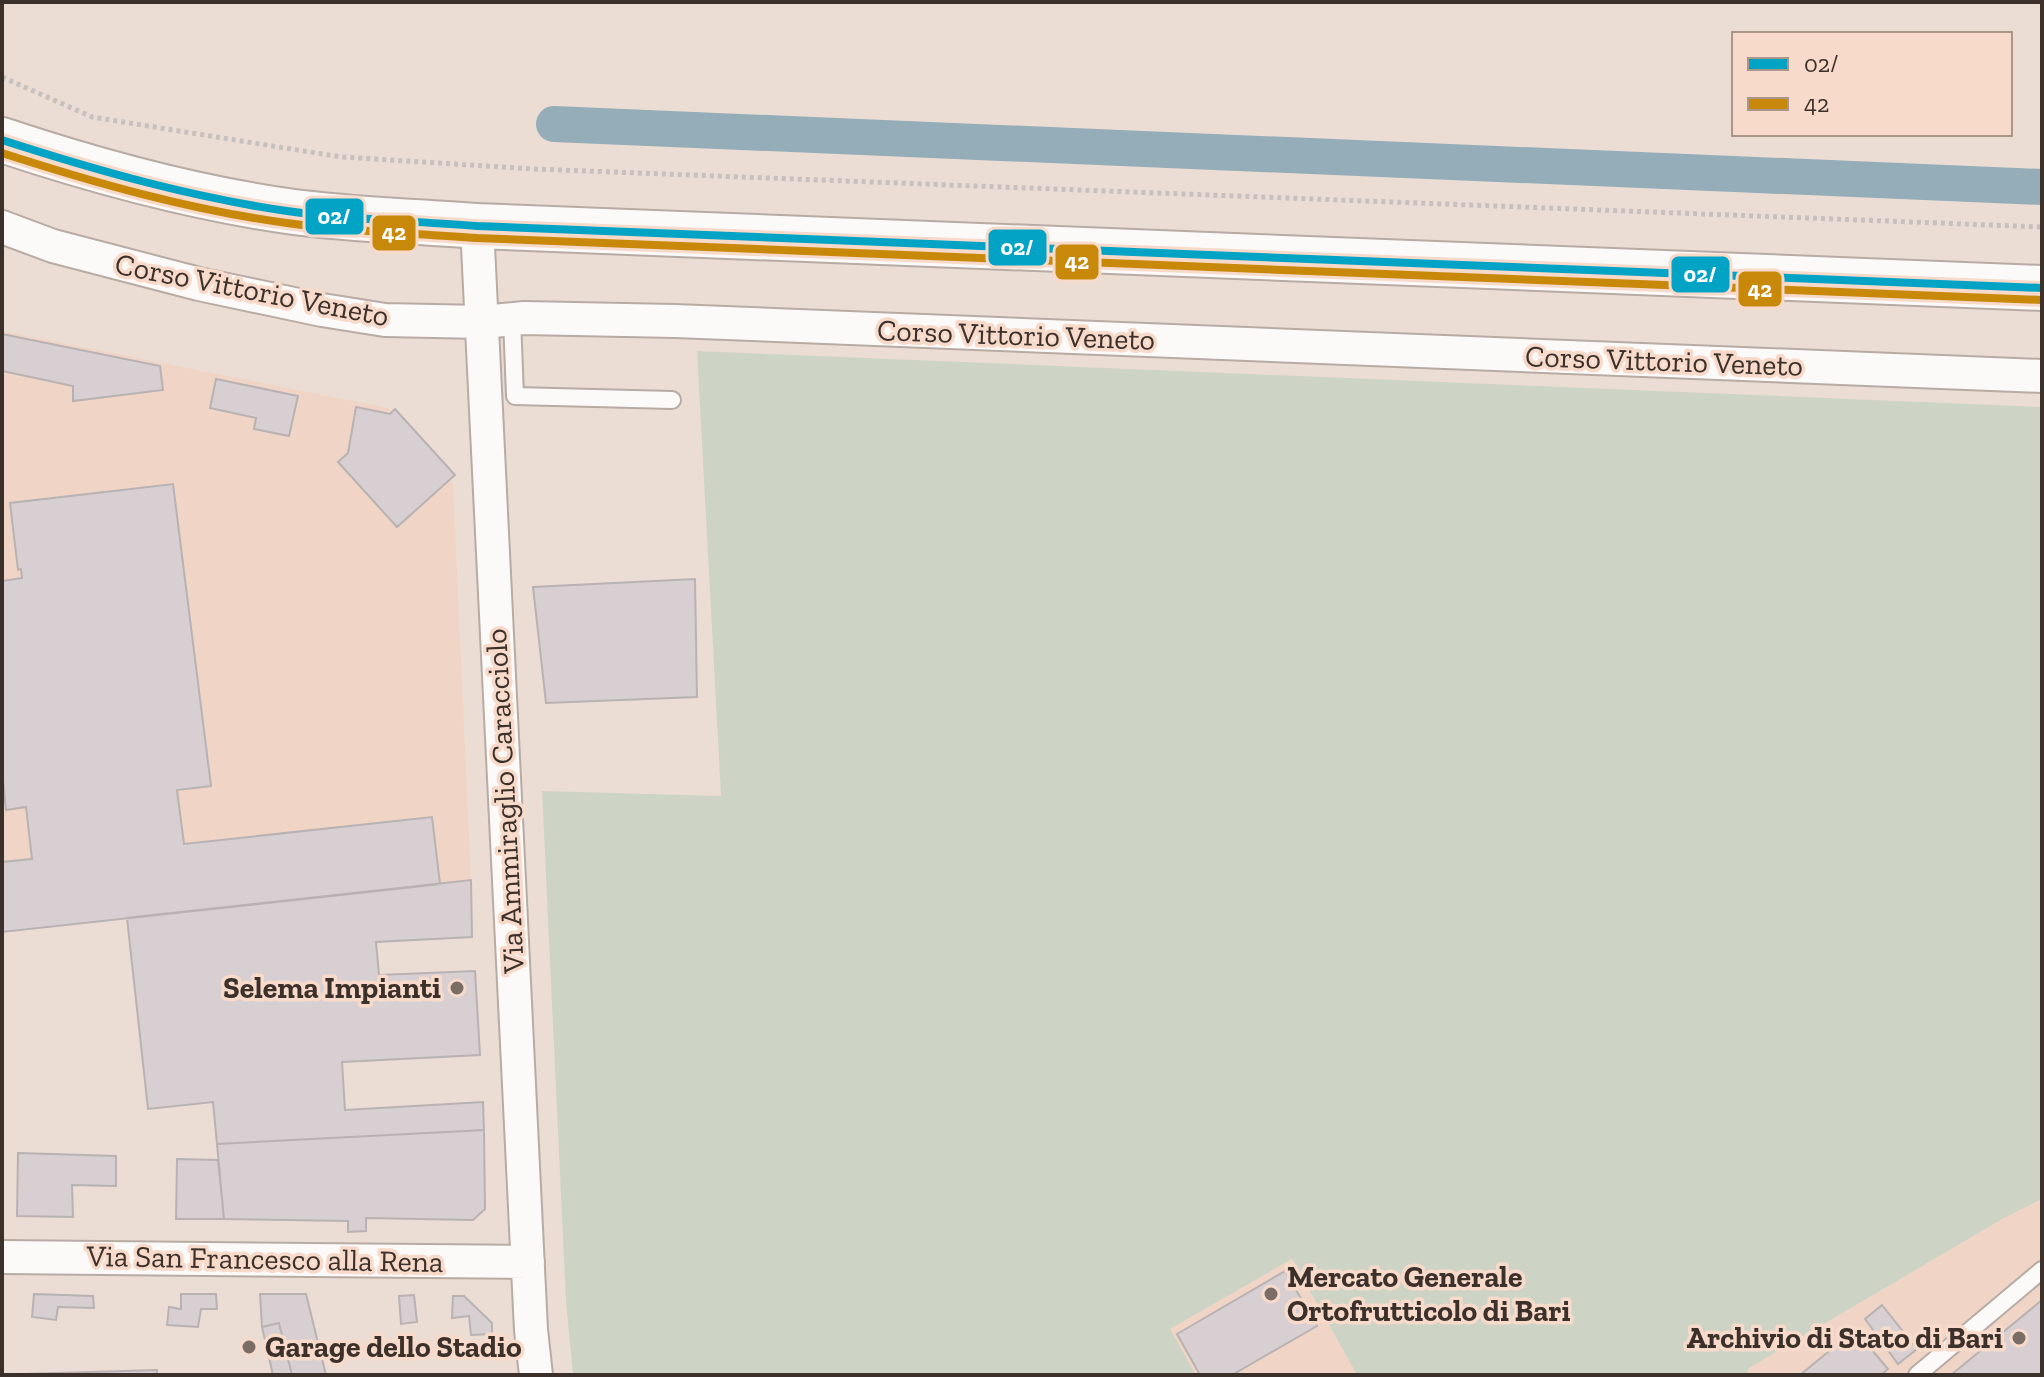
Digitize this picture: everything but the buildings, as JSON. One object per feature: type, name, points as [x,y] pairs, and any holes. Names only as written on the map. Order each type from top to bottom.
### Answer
[{"type":"main road","points":[[2,140],[93,170],[225,201],[291,212],[477,226],[2042,288]]},
{"type":"street","name":"Via Ammiraglio Caracciolo","points":[[477,226],[497,321],[528,1262],[536,1375]]},
{"type":"street","name":"Corso Vittorio Veneto","points":[[2,227],[53,246],[120,265],[322,310],[385,320],[675,321],[2042,376]]},
{"type":"street","name":"Via San Francesco alla Rena","points":[[2,1257],[528,1262]]},
{"type":"lane","points":[[497,321],[515,396],[672,400]]},
{"type":"lane","points":[[1917,1375],[2042,1270]]},
{"type":"path","points":[[2,77],[92,117],[341,157],[534,169],[2042,227]]},
{"type":"shaded area","points":[[2,331],[389,408],[453,483],[471,880],[2,932]]},
{"type":"shaded area","points":[[2042,1199],[2042,1375],[1746,1375],[1749,1368],[2004,1218]]},
{"type":"shaded area","name":"Mercato Generale Ortofrutticolo di Bari","points":[[1292,1259],[1357,1375],[1196,1375],[1169,1329]]},
{"type":"green space","points":[[697,351],[2042,407],[2042,1199],[2004,1218],[1749,1368],[1746,1375],[1357,1375],[1292,1259],[1170,1329],[1196,1375],[573,1375],[566,1302],[542,791],[721,796]]},
{"type":"waterway","points":[[554,124],[2042,187]]},
{"type":"transit line","name":"02/","points":[[2,140],[107,172],[215,198],[287,211],[358,218],[477,226],[2042,288]]},
{"type":"transit line","name":"42","points":[[2,153],[179,203],[251,217],[358,230],[477,238],[2042,300]]},
{"type":"place","name":"Selema Impianti","points":[[457,988]]},
{"type":"place","name":"Mercato Generale Ortofrutticolo di Bari","points":[[1271,1294]]},
{"type":"place","name":"Archivio di Stato di Bari","points":[[2019,1338]]},
{"type":"place","name":"Garage dello Stadio","points":[[249,1347]]}]
